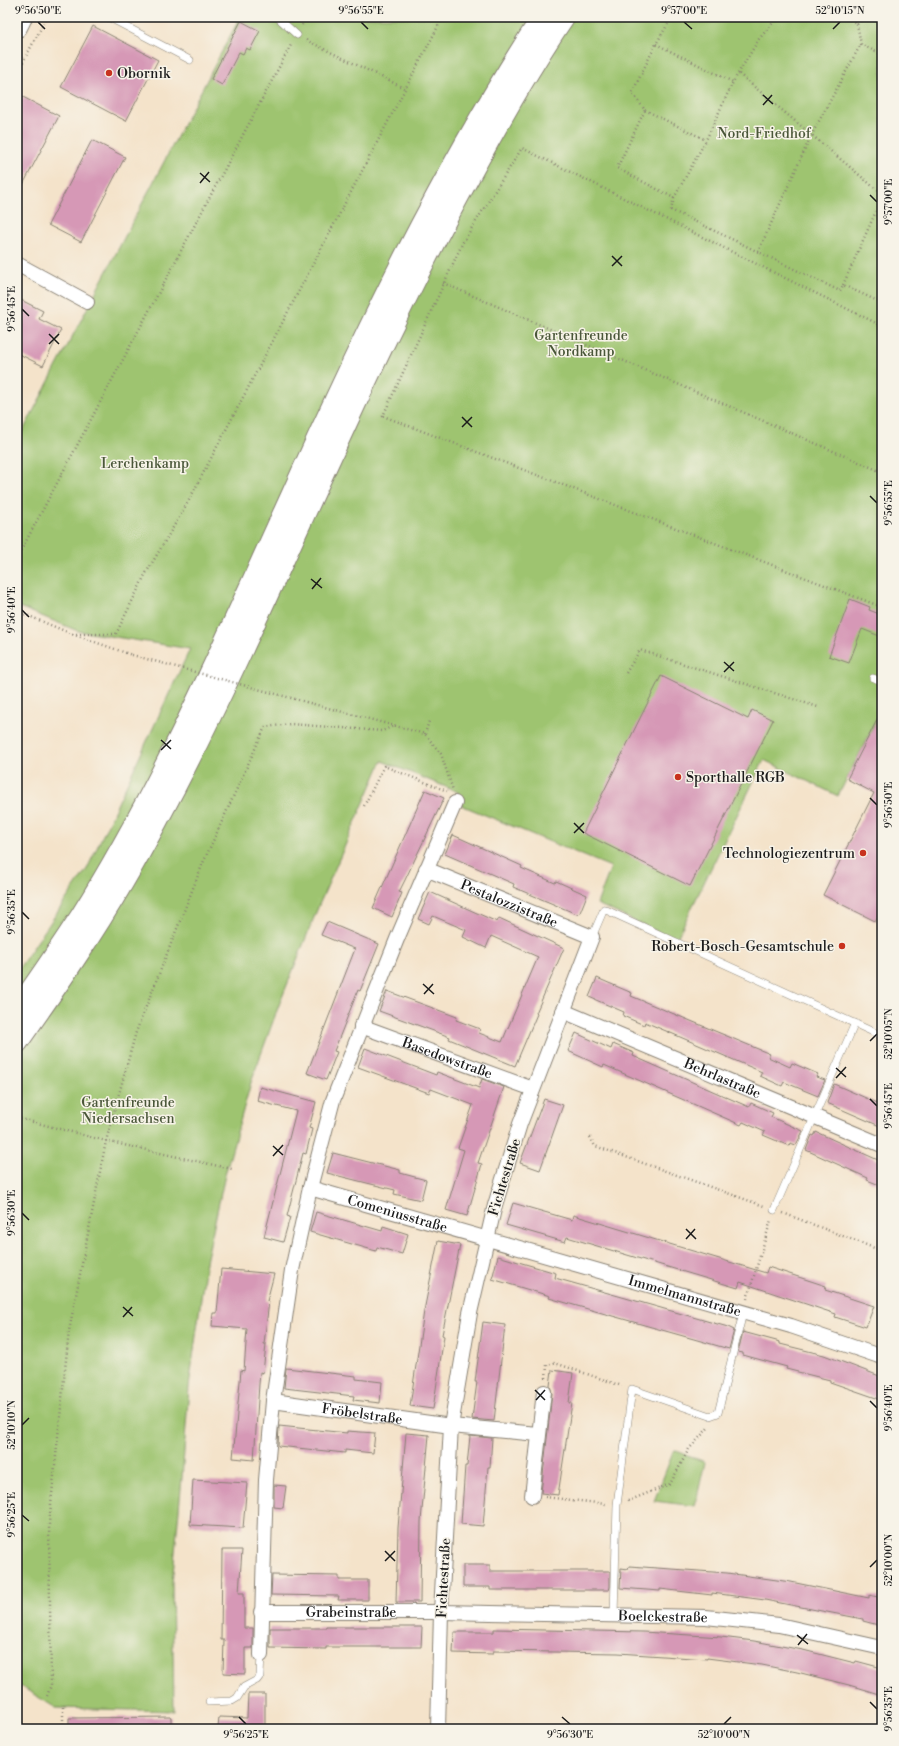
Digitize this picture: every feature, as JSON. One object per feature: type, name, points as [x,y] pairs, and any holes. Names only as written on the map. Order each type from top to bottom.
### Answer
[{"type":"highway","points":[[17,1011],[81,917],[156,783],[217,661],[355,360],[396,276],[467,143],[506,76],[543,17]]},
{"type":"highway","points":[[17,1042],[53,990],[122,882],[168,798],[232,669],[315,488],[415,277],[482,151],[521,84],[563,17]]},
{"type":"street","points":[[17,27],[22,17]]},
{"type":"street","points":[[17,264],[87,302]]},
{"type":"street","points":[[261,1655],[266,1480],[274,1401],[292,1270],[310,1188],[333,1100],[396,939],[454,803]]},
{"type":"street","name":"Pestalozzistraße","points":[[426,869],[592,938]]},
{"type":"street","name":"Fichtestraße","points":[[438,1729],[441,1612],[451,1426],[470,1313],[486,1239],[506,1167],[533,1089],[592,938]]},
{"type":"street","name":"Behrlastraße","points":[[563,1011],[882,1145]]},
{"type":"street","name":"Basedowstraße","points":[[361,1026],[533,1089]]},
{"type":"street","name":"Comeniusstraße","points":[[310,1188],[486,1239]]},
{"type":"street","name":"Immelmannstraße","points":[[486,1239],[810,1332],[882,1357]]},
{"type":"street","points":[[532,1496],[544,1392]]},
{"type":"street","name":"Fröbelstraße","points":[[274,1401],[451,1426]]},
{"type":"street","points":[[451,1426],[538,1434]]},
{"type":"street","name":"Grabeinstraße","points":[[262,1612],[441,1612]]},
{"type":"street","name":"Boelckestraße","points":[[441,1612],[706,1617],[753,1622],[809,1631],[882,1648]]},
{"type":"lane","points":[[108,17],[190,60]]},
{"type":"lane","points":[[277,17],[297,35]]},
{"type":"lane","points":[[873,678],[882,682]]},
{"type":"lane","points":[[592,938],[604,909],[882,1036]]},
{"type":"lane","points":[[774,1210],[855,1024]]},
{"type":"lane","points":[[614,1616],[617,1506],[632,1389],[710,1416],[714,1416],[718,1413],[743,1313]]},
{"type":"lane","points":[[209,1702],[232,1701],[237,1698],[247,1684],[257,1680],[260,1676],[261,1655]]},
{"type":"path","points":[[17,73],[47,17]]},
{"type":"path","points":[[17,558],[306,17]]},
{"type":"path","points":[[72,634],[116,634],[145,575],[188,502],[443,17]]},
{"type":"path","points":[[672,17],[656,44],[632,93],[645,110],[706,140]]},
{"type":"path","points":[[778,17],[759,39],[733,82],[706,140],[674,198],[671,210],[840,291],[882,198]]},
{"type":"path","points":[[758,252],[812,134],[861,44],[857,24],[847,17]]},
{"type":"path","points":[[857,24],[866,17]]},
{"type":"path","points":[[297,35],[406,89]]},
{"type":"path","points":[[656,44],[733,82]]},
{"type":"path","points":[[861,44],[882,55]]},
{"type":"path","points":[[739,74],[882,194]]},
{"type":"path","points":[[645,110],[617,168],[674,198]]},
{"type":"path","points":[[882,326],[522,148],[463,242],[383,416],[882,607]]},
{"type":"path","points":[[878,209],[882,211]]},
{"type":"path","points":[[443,283],[882,472]]},
{"type":"path","points":[[843,285],[882,303]]},
{"type":"path","points":[[17,611],[72,634],[132,655],[425,734],[441,754],[454,793],[384,766],[364,806]]},
{"type":"path","points":[[626,673],[640,650],[818,707]]},
{"type":"path","points":[[425,734],[429,721]]},
{"type":"path","points":[[47,1696],[51,1685],[49,1523],[69,1338],[106,1141],[136,1032],[203,863],[264,728],[291,724],[382,731],[396,725]]},
{"type":"path","points":[[17,1119],[18,1118],[106,1141],[232,1169]]},
{"type":"path","points":[[590,1137],[594,1146],[774,1210],[882,1251]]},
{"type":"path","points":[[743,1313],[774,1210]]},
{"type":"path","points":[[544,1392],[547,1365],[555,1363],[632,1389]]},
{"type":"path","points":[[532,1496],[617,1506],[670,1484],[689,1449],[713,1422],[714,1416]]},
{"type":"path","points":[[63,1707],[63,1729]]},
{"type":"green space","points":[[240,17],[882,17],[882,710],[838,796],[764,760],[676,940],[597,904],[611,867],[461,805],[458,792],[382,761],[319,905],[279,1005],[252,1079],[225,1175],[206,1262],[189,1387],[172,1584],[174,1711],[56,1708],[17,1684],[17,971],[87,869],[190,649],[78,631],[17,606],[17,442]]},
{"type":"green space","points":[[674,1450],[705,1462],[695,1506],[654,1501]]},
{"type":"building","points":[[241,21],[260,31],[250,50],[246,48],[243,54],[239,52],[222,85],[211,79]]},
{"type":"building","name":"Obornik","points":[[93,26],[158,60],[126,121],[61,87]]},
{"type":"building","points":[[21,96],[59,116],[17,196],[17,104]]},
{"type":"building","points":[[92,140],[125,157],[81,242],[48,225]]},
{"type":"building","points":[[17,298],[43,311],[39,319],[61,330],[43,366],[17,353]]},
{"type":"building","points":[[850,599],[870,607],[869,610],[882,615],[882,637],[862,629],[849,663],[829,656]]},
{"type":"building","name":"Sporthalle RGB","points":[[661,676],[748,719],[752,710],[773,720],[690,886],[583,833]]},
{"type":"building","name":"Technologiezentrum","points":[[882,710],[882,908],[875,921],[823,895],[874,793],[847,779]]},
{"type":"building","points":[[425,790],[444,798],[399,892],[402,893],[392,917],[373,908]]},
{"type":"building","points":[[453,835],[522,866],[521,868],[555,883],[556,881],[587,895],[579,915],[513,887],[514,884],[445,854]]},
{"type":"building","points":[[430,892],[497,922],[499,918],[564,948],[515,1066],[449,1039],[450,1037],[379,1011],[387,991],[457,1017],[456,1020],[480,1029],[479,1033],[502,1042],[538,957],[491,936],[486,948],[463,937],[466,930],[433,916],[429,924],[418,919]]},
{"type":"building","points":[[327,922],[379,944],[360,991],[358,990],[334,1051],[337,1052],[326,1080],[307,1073],[355,949],[321,935]]},
{"type":"building","points":[[597,978],[632,993],[631,996],[770,1054],[768,1057],[790,1067],[792,1063],[818,1074],[816,1077],[825,1080],[818,1096],[784,1082],[782,1086],[760,1076],[762,1072],[645,1022],[644,1025],[623,1016],[624,1012],[589,997]]},
{"type":"building","points":[[576,1033],[611,1049],[613,1044],[634,1053],[633,1056],[749,1107],[751,1103],[773,1113],[771,1117],[803,1131],[796,1145],[790,1143],[789,1146],[763,1135],[765,1132],[743,1122],[741,1125],[604,1065],[603,1067],[568,1051]]},
{"type":"building","points":[[365,1048],[436,1075],[437,1072],[479,1088],[482,1079],[504,1087],[478,1163],[482,1164],[467,1216],[446,1210],[464,1150],[458,1148],[473,1105],[431,1089],[429,1093],[358,1067]]},
{"type":"building","points":[[834,1084],[882,1105],[882,1127],[827,1103]]},
{"type":"building","points":[[260,1087],[316,1102],[309,1128],[312,1129],[306,1154],[303,1153],[287,1216],[290,1217],[283,1242],[264,1237],[296,1111],[257,1101]]},
{"type":"building","points":[[544,1099],[563,1105],[540,1170],[520,1163]]},
{"type":"building","points":[[816,1132],[878,1160],[882,1153],[882,1186],[867,1180],[868,1178],[806,1150],[812,1135],[814,1136]]},
{"type":"building","points":[[333,1153],[400,1170],[400,1173],[426,1180],[421,1200],[394,1194],[395,1190],[327,1173]]},
{"type":"building","points":[[513,1203],[572,1220],[573,1215],[766,1273],[768,1267],[826,1286],[825,1290],[874,1306],[866,1327],[835,1317],[836,1314],[740,1282],[738,1288],[567,1237],[565,1242],[506,1225]]},
{"type":"building","points":[[316,1212],[382,1231],[383,1226],[408,1234],[402,1254],[377,1247],[376,1251],[310,1232]]},
{"type":"building","points":[[438,1241],[460,1245],[442,1335],[444,1336],[433,1409],[410,1406],[424,1311]]},
{"type":"building","points":[[498,1256],[556,1273],[555,1278],[728,1327],[734,1330],[729,1349],[549,1298],[550,1296],[492,1279]]},
{"type":"building","points":[[221,1269],[274,1274],[267,1301],[269,1301],[264,1344],[266,1344],[263,1373],[260,1372],[254,1460],[233,1458],[241,1370],[244,1371],[247,1329],[212,1326],[213,1313],[217,1313]]},
{"type":"building","points":[[483,1322],[505,1325],[494,1421],[472,1419]]},
{"type":"building","points":[[743,1332],[780,1342],[780,1344],[824,1355],[882,1377],[882,1400],[830,1382],[830,1380],[786,1369],[787,1367],[743,1355],[743,1353],[738,1352]]},
{"type":"building","points":[[286,1368],[356,1376],[356,1379],[382,1382],[380,1403],[353,1400],[354,1396],[284,1388]]},
{"type":"building","points":[[552,1370],[573,1373],[569,1403],[572,1403],[558,1495],[541,1493],[552,1393],[550,1386]]},
{"type":"building","points":[[279,1426],[347,1433],[347,1431],[375,1433],[373,1453],[345,1450],[345,1453],[278,1446]]},
{"type":"building","points":[[406,1433],[429,1435],[421,1521],[420,1602],[396,1602],[398,1528]]},
{"type":"building","points":[[470,1436],[492,1438],[483,1526],[461,1524],[465,1466],[467,1466]]},
{"type":"building","points":[[193,1480],[247,1483],[243,1528],[190,1525]]},
{"type":"building","points":[[274,1485],[286,1486],[283,1508],[274,1507]]},
{"type":"building","points":[[222,1550],[242,1550],[239,1593],[244,1593],[244,1628],[253,1628],[253,1648],[245,1648],[245,1674],[223,1673],[224,1640],[221,1640]]},
{"type":"building","points":[[463,1565],[490,1565],[490,1571],[610,1571],[610,1587],[609,1590],[490,1590],[490,1587],[463,1587]]},
{"type":"building","points":[[629,1566],[727,1573],[791,1582],[869,1598],[869,1595],[882,1598],[882,1626],[863,1621],[863,1619],[765,1600],[712,1593],[712,1595],[660,1589],[660,1591],[620,1588],[621,1568],[628,1569]]},
{"type":"building","points":[[272,1575],[339,1576],[339,1580],[368,1580],[368,1600],[338,1600],[339,1596],[271,1595]]},
{"type":"building","points":[[422,1627],[421,1647],[326,1647],[326,1649],[270,1648],[270,1628]]},
{"type":"building","points":[[494,1629],[643,1632],[721,1637],[754,1641],[803,1650],[855,1663],[856,1661],[882,1668],[882,1695],[797,1672],[762,1665],[707,1658],[618,1653],[493,1651],[493,1654],[453,1653],[454,1632],[494,1632]]},
{"type":"building","points":[[248,1694],[265,1694],[265,1729],[218,1729],[219,1717],[247,1718]]},
{"type":"building","points":[[171,1717],[171,1729],[69,1729],[69,1718]]},
{"type":"place","name":"Obornik","points":[[109,73]]},
{"type":"place","name":"Sporthalle RGB","points":[[678,777]]},
{"type":"place","name":"Technologiezentrum","points":[[863,853]]},
{"type":"place","name":"Robert-Bosch-Gesamtschule","points":[[842,946]]},
{"type":"park label","name":"Nord-Friedhof","points":[[764,133]]},
{"type":"park label","name":"Gartenfreunde Nordkamp","points":[[581,344]]},
{"type":"park label","name":"Lerchenkamp","points":[[145,463]]},
{"type":"park label","name":"Gartenfreunde Niedersachsen","points":[[128,1110]]}]
